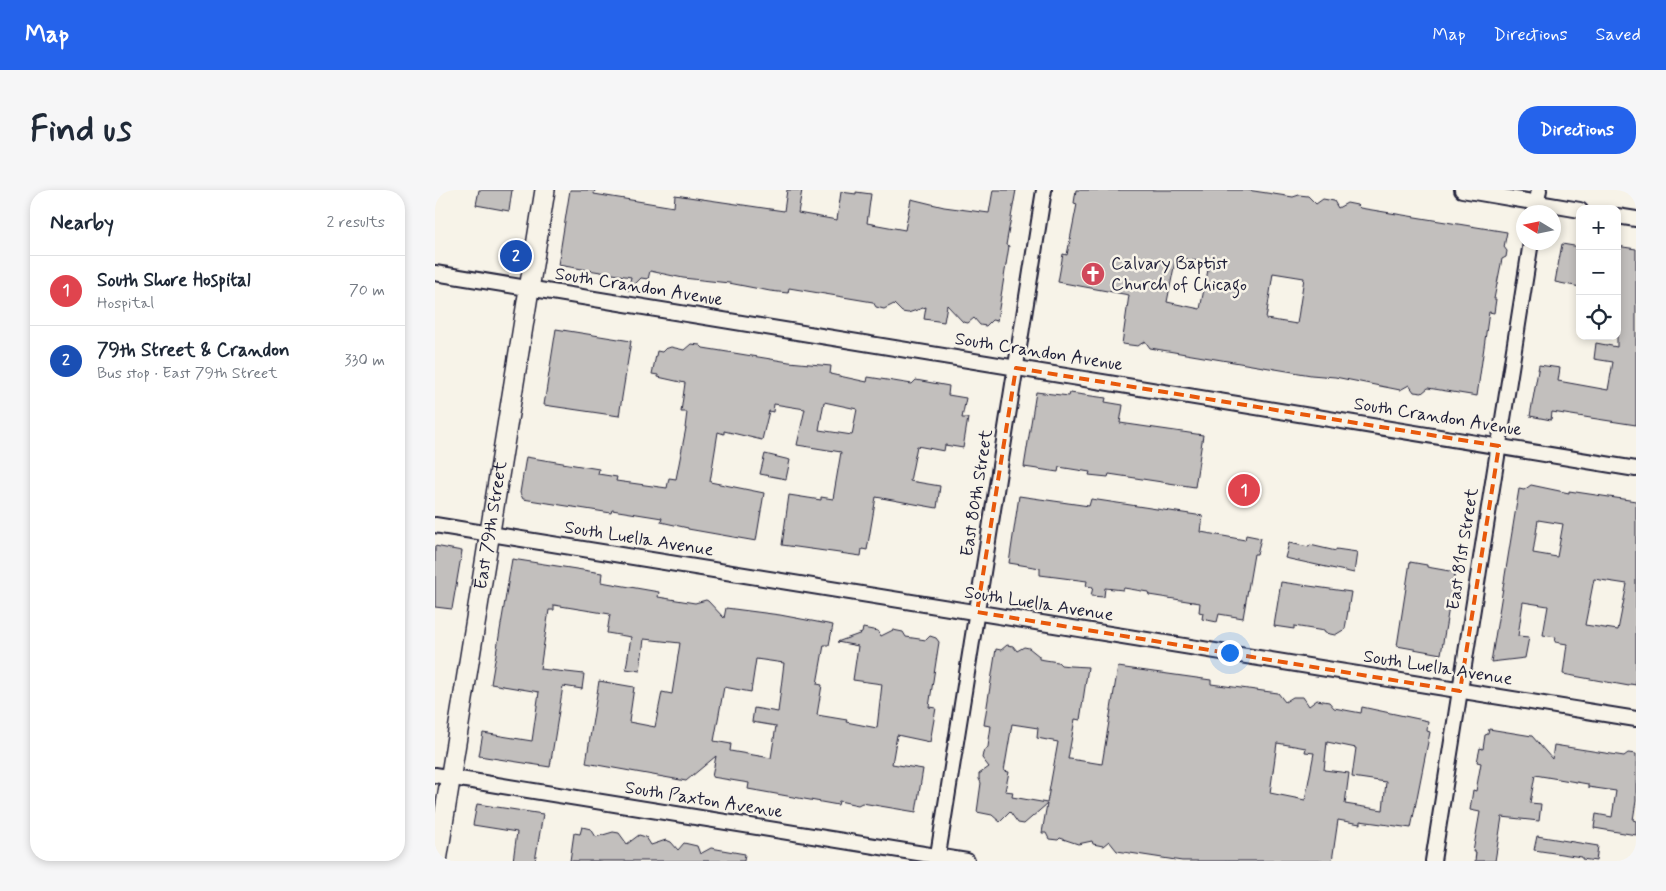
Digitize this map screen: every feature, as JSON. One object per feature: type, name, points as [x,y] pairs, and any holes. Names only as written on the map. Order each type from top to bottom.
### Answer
[{"type":"main road","name":"East 79th Street","points":[[437,861],[443,776],[490,533],[545,190]]},
{"type":"street","name":"East 80th Street","points":[[937,859],[1044,190]]},
{"type":"street","points":[[1462,190],[1576,209]]},
{"type":"street","points":[[1621,217],[1636,219]]},
{"type":"street","name":"East 81st Street","points":[[1433,861],[1530,250]]},
{"type":"street","name":"South Crandon Avenue","points":[[435,273],[1636,469]]},
{"type":"street","name":"South Luella Avenue","points":[[435,525],[1636,720]]},
{"type":"street","name":"South Paxton Avenue","points":[[443,776],[937,859],[967,861]]},
{"type":"highlighted area","points":[[1016,368],[1499,446],[1460,691],[977,612]]},
{"type":"building","points":[[479,190],[512,190],[509,211],[476,205]]},
{"type":"building","points":[[570,190],[595,190],[594,194],[674,207],[675,195],[784,211],[787,190],[802,190],[798,213],[837,220],[841,192],[856,194],[856,192],[871,194],[867,223],[905,230],[911,199],[944,207],[989,213],[993,190],[1016,190],[1006,245],[1009,246],[997,321],[992,320],[986,326],[980,325],[974,318],[968,323],[963,322],[947,305],[944,322],[924,319],[926,307],[908,313],[902,312],[894,304],[884,309],[876,307],[873,302],[789,288],[788,293],[770,291],[650,271],[648,279],[641,278],[628,291],[631,277],[558,265]]},
{"type":"building","points":[[1076,190],[1247,190],[1293,197],[1299,195],[1308,196],[1316,204],[1323,199],[1334,201],[1338,208],[1347,203],[1357,205],[1360,208],[1507,232],[1504,247],[1507,251],[1506,257],[1502,259],[1494,299],[1496,299],[1494,313],[1489,312],[1477,396],[1428,388],[1422,393],[1414,392],[1409,385],[1400,390],[1335,377],[1311,375],[1150,348],[1145,341],[1138,346],[1122,344],[1129,295],[1058,282],[1063,254],[1067,255],[1077,204],[1074,203]],"holes":[[[1176,257],[1209,265],[1200,309],[1167,302]],[[1273,273],[1304,278],[1297,324],[1266,319]]]},
{"type":"building","points":[[1562,244],[1576,246],[1576,286],[1555,282]]},
{"type":"building","points":[[1621,247],[1636,249],[1636,425],[1552,412],[1551,420],[1530,416],[1539,365],[1560,368],[1558,381],[1608,390],[1613,362],[1594,359],[1596,343],[1617,347],[1617,340],[1621,340]]},
{"type":"building","points":[[556,329],[631,341],[619,416],[544,405]]},
{"type":"building","points":[[691,344],[700,345],[703,348],[789,362],[831,366],[830,374],[867,382],[868,377],[912,384],[916,380],[949,386],[948,395],[966,398],[962,418],[968,418],[963,448],[945,445],[944,451],[917,446],[910,481],[940,486],[937,508],[876,497],[867,550],[862,549],[861,556],[782,545],[789,495],[821,500],[821,497],[833,499],[841,452],[797,445],[805,409],[774,404],[773,412],[769,411],[762,440],[724,431],[724,434],[718,432],[710,482],[764,493],[756,541],[688,529],[661,522],[662,518],[612,510],[611,513],[523,499],[520,493],[526,457],[599,469],[598,474],[617,477],[616,481],[667,488],[669,478],[676,479],[686,428],[687,412],[681,412],[685,383],[652,374],[657,351],[662,352],[671,347],[684,350]],"holes":[[[824,402],[857,409],[852,435],[819,430]]]},
{"type":"building","points":[[1036,392],[1069,396],[1070,393],[1106,398],[1105,402],[1123,405],[1120,423],[1203,435],[1195,487],[1109,474],[1108,477],[1089,475],[1090,472],[1059,467],[1058,472],[1024,467]]},
{"type":"building","points":[[765,454],[790,460],[786,479],[760,474]]},
{"type":"building","points":[[1531,485],[1569,493],[1569,491],[1636,501],[1636,685],[1630,684],[1629,686],[1563,674],[1567,644],[1555,642],[1556,637],[1543,635],[1548,606],[1523,602],[1518,636],[1529,637],[1525,658],[1491,662],[1519,489],[1524,490]],"holes":[[[1538,520],[1563,524],[1557,557],[1533,553]],[[1594,579],[1627,584],[1618,630],[1585,625]]]},
{"type":"building","points":[[1019,496],[1089,506],[1091,499],[1203,516],[1201,532],[1245,540],[1246,535],[1261,538],[1257,554],[1254,554],[1243,618],[1219,614],[1217,622],[1202,619],[1203,613],[1199,612],[1200,603],[1149,595],[1148,592],[1124,588],[1123,590],[1105,588],[1104,597],[1091,596],[1093,587],[1086,586],[1087,581],[1040,575],[1040,568],[1009,563]]},
{"type":"building","points":[[1289,543],[1309,547],[1310,545],[1336,551],[1336,549],[1357,552],[1354,573],[1285,558]]},
{"type":"building","points":[[435,546],[462,551],[452,609],[435,607]]},
{"type":"building","points":[[512,559],[602,573],[601,582],[659,592],[658,597],[695,603],[706,600],[724,618],[726,608],[780,615],[833,625],[829,645],[824,645],[817,684],[822,685],[817,715],[847,720],[846,722],[877,728],[882,684],[853,680],[858,646],[837,642],[862,633],[863,628],[878,631],[881,636],[893,630],[903,632],[906,637],[926,640],[930,636],[936,638],[939,642],[929,707],[936,708],[930,742],[897,735],[892,764],[923,769],[916,812],[862,803],[858,805],[839,801],[838,805],[748,789],[749,783],[712,777],[716,756],[686,781],[586,763],[599,681],[634,687],[629,722],[655,727],[662,692],[672,694],[680,643],[644,639],[640,671],[626,669],[631,637],[607,633],[610,614],[554,605],[554,610],[549,610],[540,669],[584,674],[582,689],[563,686],[550,767],[479,756],[483,733],[532,741],[539,692],[491,684]],"holes":[[[756,659],[784,663],[778,712],[754,708],[752,722],[776,726],[771,758],[730,751],[731,744],[714,741],[724,687],[751,692]]]},
{"type":"building","points":[[1410,562],[1455,572],[1441,654],[1397,646]]},
{"type":"building","points":[[1281,582],[1351,592],[1345,629],[1335,635],[1325,633],[1324,631],[1294,626],[1294,629],[1274,626]]},
{"type":"building","points":[[1007,645],[1013,646],[1017,651],[1024,647],[1029,648],[1039,656],[1039,659],[1058,662],[1061,665],[1088,667],[1080,720],[1075,719],[1068,759],[1102,764],[1118,667],[1211,680],[1211,684],[1278,693],[1285,702],[1293,697],[1303,697],[1309,706],[1317,700],[1329,702],[1334,708],[1361,713],[1362,707],[1428,721],[1427,731],[1430,732],[1411,828],[1360,821],[1360,824],[1338,820],[1332,861],[1182,861],[1117,851],[1109,841],[1103,846],[1093,844],[1092,841],[1078,844],[1060,838],[1058,840],[1049,839],[1046,833],[1042,833],[1047,804],[1024,824],[1018,823],[1010,812],[1000,822],[992,815],[977,812],[981,783],[979,774],[989,767],[982,758],[983,753],[988,747],[991,726],[984,725],[996,649],[1001,650]],"holes":[[[1012,724],[1038,728],[1037,738],[1058,742],[1047,803],[1012,797],[1013,792],[1005,791],[1009,772],[1004,771]],[[1327,742],[1356,748],[1352,777],[1386,782],[1383,810],[1345,804],[1349,773],[1324,770]],[[1277,743],[1306,748],[1305,752],[1314,753],[1305,800],[1270,793]]]},
{"type":"building","points":[[1489,729],[1532,736],[1552,759],[1554,745],[1624,756],[1628,753],[1636,754],[1636,801],[1633,820],[1636,821],[1636,835],[1594,828],[1596,814],[1612,817],[1616,791],[1588,787],[1588,784],[1535,775],[1530,803],[1541,804],[1539,821],[1502,817],[1495,861],[1475,861],[1476,852],[1473,852],[1480,812],[1470,810],[1473,790],[1476,791],[1481,763],[1477,762],[1480,748],[1483,749],[1485,735],[1488,734]]},
{"type":"building","points":[[477,804],[543,814],[535,861],[513,861],[517,832],[473,825]]},
{"type":"building","points":[[582,827],[591,829],[596,837],[613,832],[619,833],[627,844],[639,835],[646,837],[651,845],[666,840],[671,842],[678,850],[684,843],[697,846],[700,854],[711,848],[745,854],[744,861],[570,861],[574,833],[580,834]]},
{"type":"building","points":[[1537,836],[1598,846],[1596,861],[1534,850]]},
{"type":"place","name":"79th Street & Crandon","points":[[516,256]]},
{"type":"place","name":"Calvary Baptist Church of Chicago","points":[[1093,274]]},
{"type":"place","name":"South Shore Hospital","points":[[1244,490]]}]
